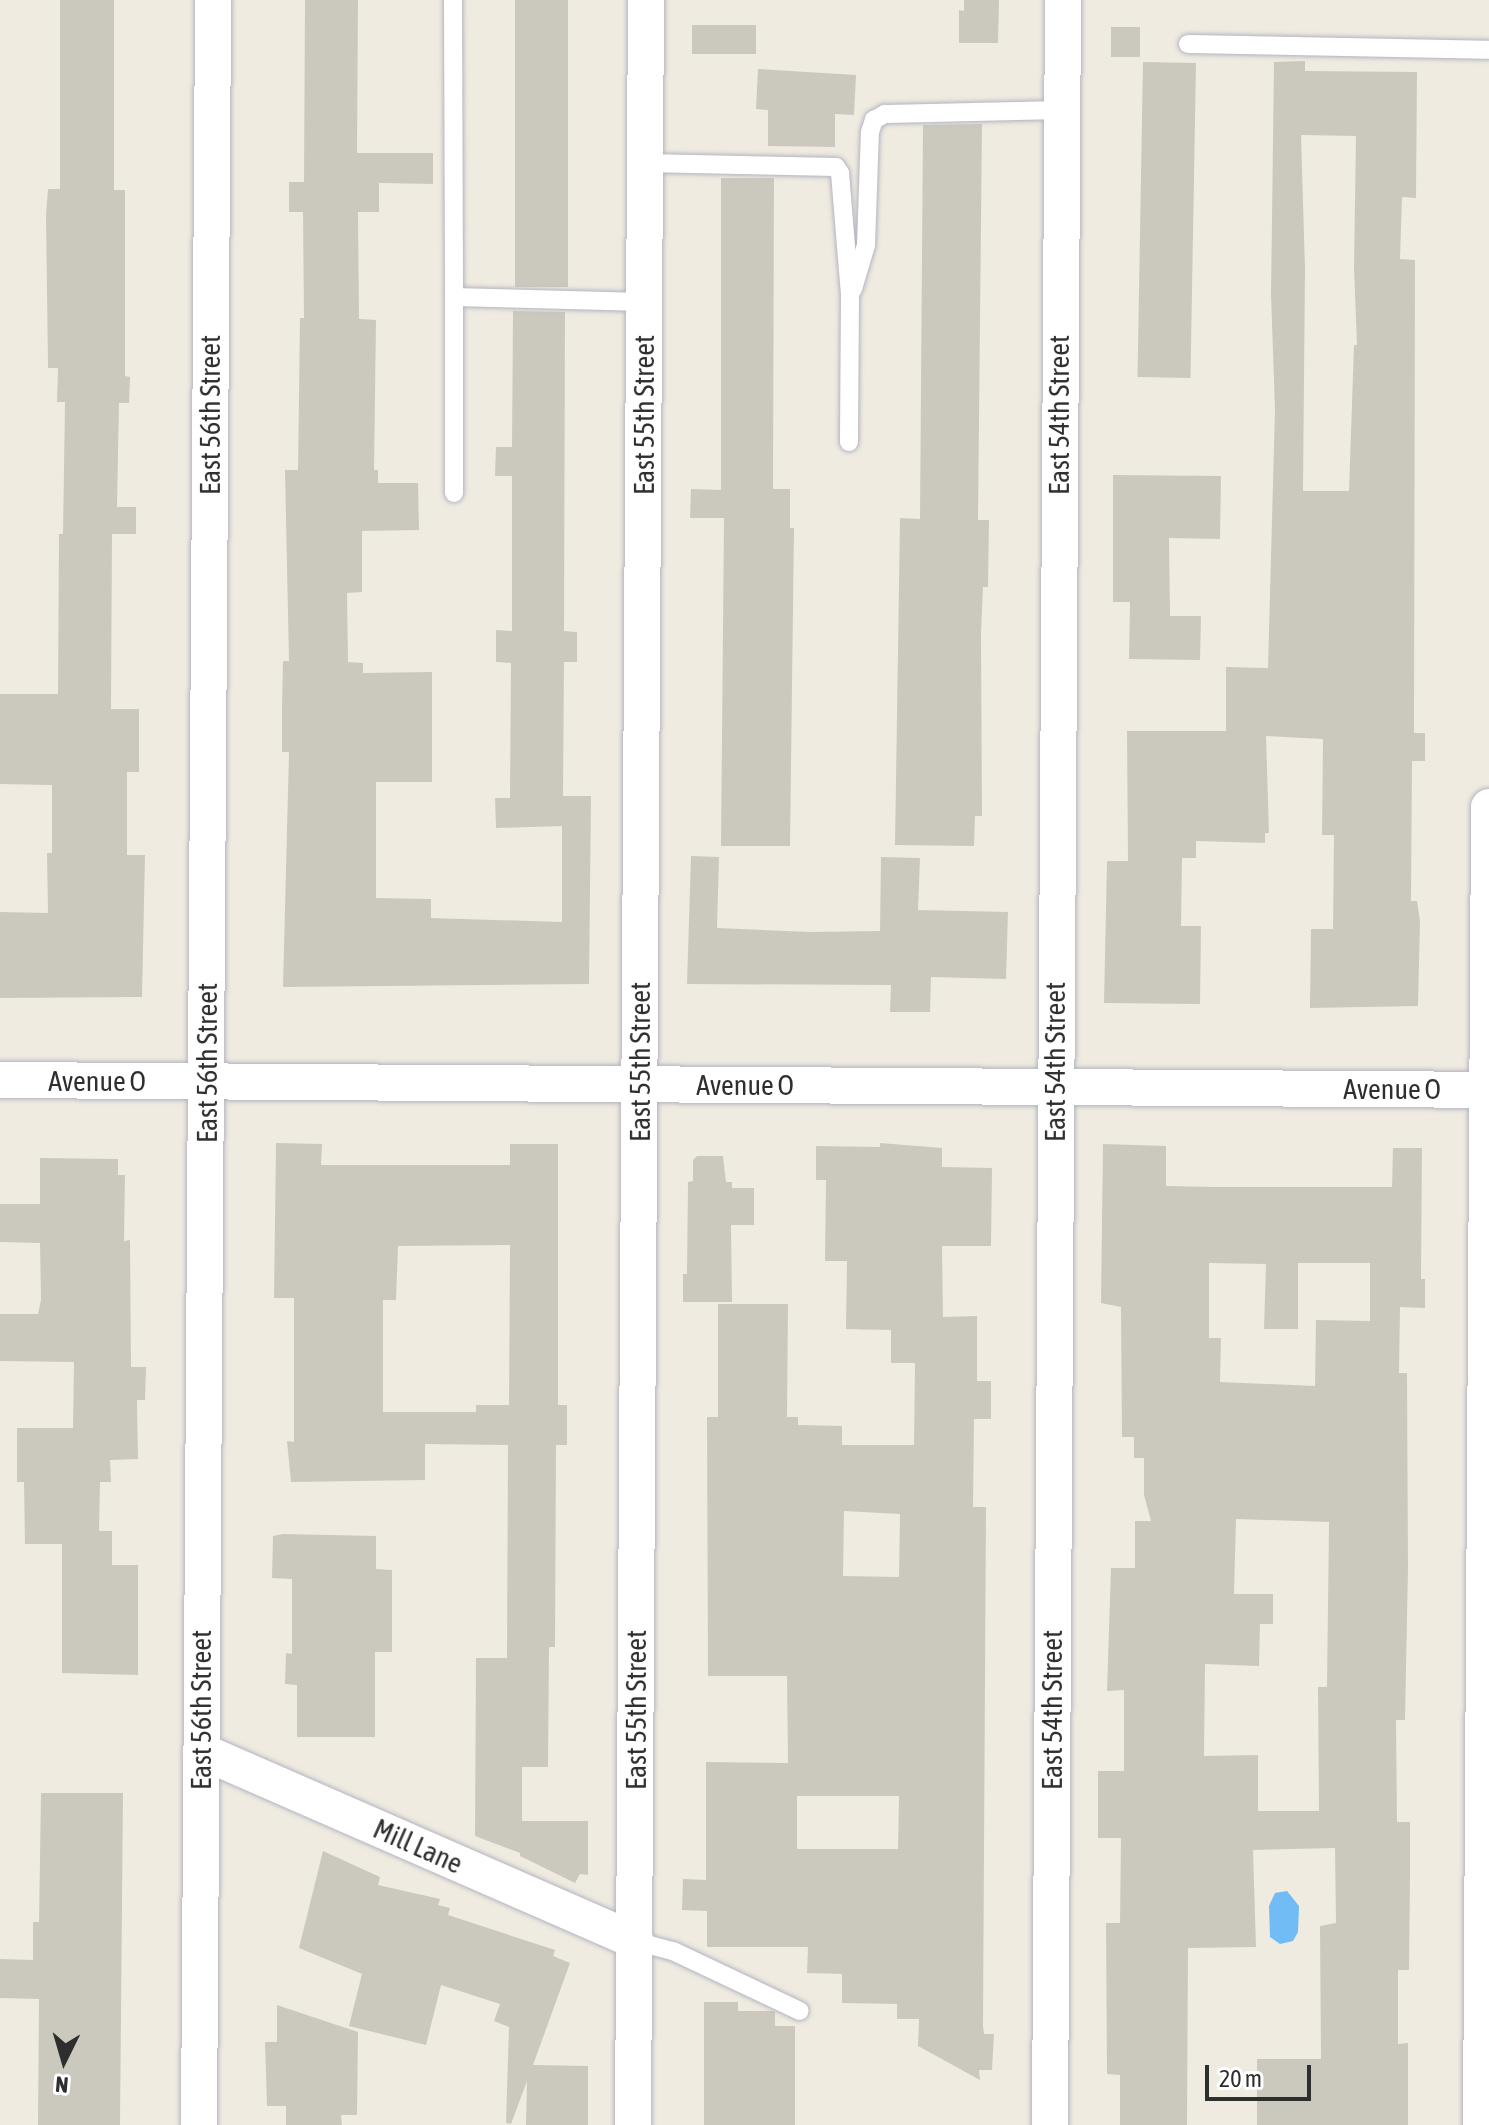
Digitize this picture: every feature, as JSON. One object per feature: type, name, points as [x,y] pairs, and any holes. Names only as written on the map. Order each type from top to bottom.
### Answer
[{"type":"street","name":"East 56th Street","points":[[199,2125],[213,0]]},
{"type":"street","name":"East 55th Street","points":[[633,2125],[646,0]]},
{"type":"street","name":"East 54th Street","points":[[1050,2125],[1063,0]]},
{"type":"street","points":[[1481,2125],[1489,807]]},
{"type":"street","name":"Avenue O","points":[[0,1080],[1488,1090]]},
{"type":"street","name":"Mill Lane","points":[[201,1751],[635,1941]]},
{"type":"lane","points":[[453,0],[454,493]]},
{"type":"lane","points":[[1188,44],[1489,50]]},
{"type":"lane","points":[[850,295],[866,245],[870,132],[874,120],[885,114],[1062,110]]},
{"type":"lane","points":[[645,163],[836,167],[840,173],[850,295],[849,442]]},
{"type":"lane","points":[[454,297],[645,302]]},
{"type":"lane","points":[[635,1941],[673,1951],[800,2011]]},
{"type":"water","points":[[1287,1891],[1299,1906],[1298,1932],[1293,1941],[1280,1944],[1270,1937],[1269,1906],[1275,1893]]},
{"type":"building","points":[[60,0],[114,0],[114,190],[125,190],[125,376],[130,377],[129,403],[119,403],[117,507],[136,507],[136,534],[112,534],[111,709],[139,709],[139,772],[127,772],[127,855],[145,855],[142,997],[0,998],[0,912],[48,913],[47,853],[52,853],[52,785],[0,784],[0,694],[58,694],[59,534],[63,534],[65,402],[57,402],[58,368],[48,368],[46,215],[48,189],[60,189]]},
{"type":"building","points":[[305,0],[358,0],[357,153],[433,153],[433,184],[379,183],[379,212],[358,212],[359,319],[376,320],[374,470],[378,470],[378,483],[418,483],[419,530],[362,531],[362,592],[347,593],[348,662],[363,663],[363,673],[432,672],[432,782],[376,782],[376,898],[431,899],[431,918],[562,922],[562,826],[496,828],[495,798],[510,798],[511,663],[496,662],[496,630],[512,631],[512,476],[495,476],[496,447],[512,447],[513,311],[565,312],[564,631],[577,632],[577,662],[564,662],[563,796],[591,796],[589,984],[283,987],[289,752],[282,752],[283,661],[289,661],[285,470],[298,470],[300,318],[304,318],[303,212],[289,212],[289,182],[304,182]]},
{"type":"building","points":[[515,0],[568,0],[568,287],[515,287]]},
{"type":"building","points":[[964,0],[999,0],[998,43],[959,43],[959,10],[964,11]]},
{"type":"building","points":[[692,25],[756,25],[756,54],[692,54]]},
{"type":"building","points":[[1111,27],[1140,27],[1140,57],[1111,57]]},
{"type":"building","points":[[1305,61],[1305,71],[1417,72],[1416,198],[1402,197],[1400,259],[1415,260],[1414,733],[1425,733],[1425,761],[1412,761],[1411,901],[1417,901],[1420,921],[1418,1006],[1310,1008],[1311,929],[1333,929],[1334,835],[1322,835],[1323,739],[1266,736],[1269,833],[1265,833],[1265,843],[1196,841],[1196,858],[1182,858],[1181,926],[1201,926],[1200,1004],[1104,1003],[1107,861],[1128,861],[1127,731],[1226,731],[1226,667],[1268,668],[1275,409],[1271,295],[1274,62]],"holes":[[[1301,135],[1356,136],[1354,268],[1357,345],[1354,345],[1349,491],[1303,491],[1305,269]]]},
{"type":"building","points":[[1143,62],[1196,63],[1190,378],[1138,377]]},
{"type":"building","points":[[758,69],[856,75],[854,115],[835,114],[835,147],[768,146],[768,110],[756,109]]},
{"type":"building","points":[[982,124],[978,520],[989,520],[988,587],[983,587],[981,633],[982,816],[975,816],[974,846],[895,845],[900,518],[920,519],[923,125]]},
{"type":"building","points":[[721,178],[774,178],[773,489],[790,489],[790,528],[794,528],[790,846],[721,846],[724,518],[690,518],[691,489],[721,490]]},
{"type":"building","points":[[1113,475],[1221,476],[1220,539],[1169,538],[1170,616],[1201,616],[1200,660],[1129,659],[1130,602],[1113,602]]},
{"type":"building","points":[[691,856],[719,857],[717,928],[810,932],[880,931],[881,857],[920,858],[918,910],[1008,912],[1006,979],[931,977],[930,1012],[890,1012],[891,985],[687,984]]},
{"type":"building","points":[[276,1143],[322,1144],[321,1165],[510,1165],[510,1144],[558,1144],[558,1405],[567,1405],[567,1445],[556,1445],[555,1647],[549,1647],[548,1767],[522,1767],[522,1821],[588,1821],[588,1875],[580,1874],[575,1883],[520,1856],[520,1853],[475,1836],[476,1658],[507,1658],[508,1445],[425,1444],[425,1480],[291,1482],[287,1441],[294,1442],[294,1298],[274,1298]],"holes":[[[510,1245],[509,1405],[476,1405],[476,1412],[383,1412],[383,1300],[396,1300],[398,1246]]]},
{"type":"building","points":[[880,1143],[942,1148],[942,1167],[992,1168],[991,1246],[942,1246],[943,1317],[977,1316],[977,1381],[991,1381],[991,1419],[974,1419],[973,1507],[986,1507],[983,2026],[984,2034],[994,2034],[992,2070],[979,2070],[980,2080],[918,2046],[919,2019],[897,2019],[897,2004],[842,2003],[842,1974],[807,1973],[808,1947],[707,1947],[707,1911],[682,1910],[683,1879],[706,1880],[706,1762],[788,1763],[787,1676],[708,1676],[707,1417],[718,1417],[718,1304],[788,1304],[787,1417],[798,1417],[798,1425],[842,1426],[842,1445],[914,1445],[915,1363],[891,1363],[891,1330],[846,1329],[847,1261],[825,1261],[826,1180],[816,1180],[816,1146],[880,1147]],"holes":[[[844,1511],[900,1514],[899,1577],[843,1576]],[[797,1796],[899,1796],[898,1849],[797,1849]]]},
{"type":"building","points":[[1103,1144],[1166,1146],[1166,1186],[1216,1187],[1392,1187],[1393,1148],[1422,1148],[1421,1279],[1425,1279],[1425,1308],[1400,1307],[1399,1373],[1407,1373],[1408,1568],[1405,1720],[1396,1720],[1397,1822],[1410,1822],[1410,1875],[1409,1970],[1398,1970],[1398,2044],[1408,2043],[1408,2125],[1257,2125],[1257,2059],[1321,2059],[1320,1926],[1336,1923],[1335,1848],[1253,1850],[1256,1947],[1188,1948],[1187,2125],[1120,2125],[1120,2075],[1107,2074],[1106,1923],[1120,1923],[1121,1838],[1098,1838],[1098,1771],[1124,1771],[1124,1690],[1107,1691],[1111,1568],[1135,1568],[1135,1521],[1151,1521],[1144,1495],[1144,1458],[1134,1458],[1134,1437],[1122,1437],[1121,1307],[1101,1303]],"holes":[[[1209,1263],[1266,1264],[1264,1329],[1298,1329],[1298,1263],[1370,1263],[1370,1321],[1316,1320],[1315,1386],[1220,1382],[1221,1338],[1209,1338]],[[1236,1519],[1329,1522],[1327,1687],[1318,1687],[1319,1811],[1258,1811],[1258,1755],[1204,1756],[1205,1664],[1259,1666],[1260,1624],[1273,1624],[1273,1594],[1234,1594]]]},
{"type":"building","points":[[697,1156],[723,1156],[726,1182],[732,1182],[732,1188],[754,1188],[754,1225],[731,1225],[732,1302],[683,1302],[683,1274],[687,1274],[688,1182],[693,1181],[693,1160]]},
{"type":"building","points":[[40,1158],[118,1159],[118,1175],[125,1175],[124,1241],[130,1240],[131,1367],[146,1367],[145,1400],[137,1400],[138,1459],[110,1460],[111,1482],[100,1482],[99,1531],[112,1531],[112,1565],[138,1565],[138,1675],[62,1673],[62,1544],[25,1544],[24,1482],[17,1482],[17,1428],[73,1428],[74,1362],[0,1361],[0,1314],[38,1314],[41,1300],[40,1243],[0,1242],[0,1204],[40,1204]]},
{"type":"building","points":[[273,1536],[376,1536],[376,1569],[392,1570],[392,1652],[375,1652],[375,1737],[297,1737],[297,1685],[285,1684],[286,1653],[292,1654],[292,1579],[272,1578]]},
{"type":"building","points":[[41,1793],[123,1793],[120,2125],[38,2125],[39,1999],[0,1998],[0,1959],[33,1960],[33,1922],[39,1922]]},
{"type":"building","points":[[323,1851],[380,1877],[378,1885],[440,1899],[438,1905],[450,1908],[448,1915],[555,1950],[553,1956],[570,1963],[533,2065],[588,2066],[588,2125],[526,2125],[527,2081],[511,2124],[506,2123],[509,2027],[494,2021],[500,2004],[441,1985],[426,2045],[349,2026],[362,1974],[299,1948]]},
{"type":"building","points":[[704,2002],[738,2002],[738,2011],[772,2011],[775,2012],[775,2026],[795,2026],[795,2125],[704,2125]]},
{"type":"building","points":[[277,2005],[358,2032],[357,2115],[341,2115],[342,2125],[286,2125],[286,2106],[267,2106],[265,2042],[277,2042]]}]
